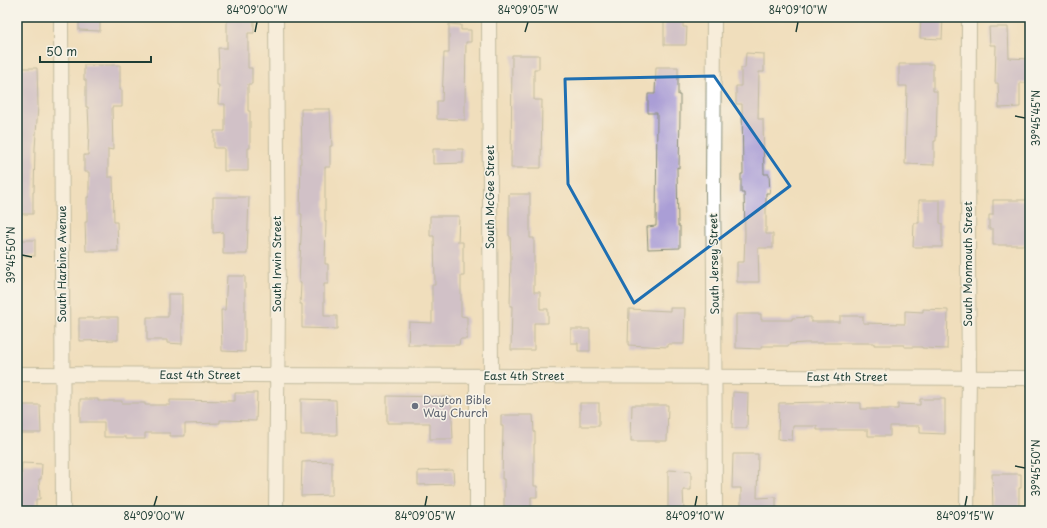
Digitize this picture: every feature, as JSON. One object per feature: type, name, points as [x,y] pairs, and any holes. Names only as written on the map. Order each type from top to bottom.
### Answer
[{"type":"street","name":"South Harbine Avenue","points":[[61,17],[63,511]]},
{"type":"street","name":"South Irwin Street","points":[[276,17],[278,295],[276,511]]},
{"type":"street","name":"South McGee Street","points":[[478,511],[484,376],[489,17]]},
{"type":"street","name":"South Jersey Street","points":[[714,17],[714,511]]},
{"type":"street","name":"South Monmouth Street","points":[[967,511],[969,378],[969,17]]},
{"type":"street","name":"East 4th Street","points":[[17,374],[632,378],[714,376],[1030,378]]},
{"type":"highlighted area","points":[[714,76],[790,186],[634,303],[568,184],[565,79]]},
{"type":"building","points":[[79,17],[100,17],[100,31],[79,30]]},
{"type":"building","points":[[664,17],[683,17],[683,27],[687,27],[686,45],[664,45]]},
{"type":"building","points":[[921,17],[943,17],[942,39],[920,38]]},
{"type":"building","points":[[227,19],[254,19],[254,33],[248,33],[248,68],[252,68],[252,84],[248,84],[250,148],[248,148],[248,171],[224,171],[224,148],[214,148],[214,131],[225,131],[225,104],[218,104],[219,85],[217,85],[217,68],[219,68],[218,48],[227,48]]},
{"type":"building","points":[[449,24],[461,25],[461,30],[471,30],[471,42],[466,42],[465,120],[437,119],[437,101],[442,101],[444,53],[449,53]]},
{"type":"building","points":[[989,27],[1008,27],[1009,58],[1030,59],[1030,83],[1020,83],[1020,107],[999,108],[998,83],[995,83],[996,45],[990,45]]},
{"type":"building","points":[[746,53],[764,54],[764,72],[759,72],[758,119],[763,119],[764,174],[769,174],[770,193],[766,193],[766,234],[773,234],[773,248],[758,248],[759,282],[737,282],[737,262],[744,262],[745,234],[744,193],[741,193],[741,174],[743,174],[742,104],[736,104],[736,86],[741,86],[741,68],[745,68]]},
{"type":"building","points":[[512,55],[539,55],[539,69],[534,69],[534,100],[542,100],[541,168],[511,168]]},
{"type":"building","points":[[899,64],[933,64],[933,91],[937,91],[934,165],[905,164],[907,86],[899,86]]},
{"type":"building","points":[[84,65],[120,65],[122,107],[112,107],[113,150],[108,149],[108,177],[113,177],[114,222],[117,222],[118,251],[86,251],[85,222],[87,222],[87,197],[89,197],[89,172],[84,172],[84,155],[88,155],[89,129],[88,107],[86,107],[86,80],[84,80]]},
{"type":"building","points":[[656,67],[678,67],[680,115],[679,168],[677,167],[680,248],[648,249],[647,227],[656,226],[657,113],[648,113],[648,94],[655,94]]},
{"type":"building","points":[[17,68],[37,68],[38,106],[33,214],[17,214]]},
{"type":"building","points":[[301,109],[330,109],[332,146],[330,146],[330,167],[325,167],[325,264],[328,264],[328,284],[324,284],[324,316],[337,316],[337,329],[302,328],[302,304],[300,304],[301,283],[299,283],[302,214],[300,214],[302,153]]},
{"type":"building","points":[[433,149],[463,149],[463,163],[433,164]]},
{"type":"building","points":[[509,194],[530,194],[530,238],[534,238],[534,292],[540,292],[540,309],[548,309],[548,323],[534,323],[534,350],[511,350],[512,306],[510,306],[511,257],[509,236]]},
{"type":"building","points":[[213,197],[249,197],[247,254],[223,254],[223,232],[213,233]]},
{"type":"building","points":[[919,200],[940,200],[942,247],[913,247],[914,223],[919,223]]},
{"type":"building","points":[[993,200],[1030,200],[1030,245],[993,245],[993,229],[989,229],[989,215],[993,215]]},
{"type":"building","points":[[430,216],[459,216],[458,242],[463,242],[464,262],[464,276],[461,276],[461,316],[467,317],[467,339],[460,339],[459,345],[408,345],[409,322],[432,323],[432,285],[435,285],[434,236],[430,236]]},
{"type":"building","points":[[17,240],[35,240],[35,256],[17,256]]},
{"type":"building","points":[[227,276],[245,276],[245,352],[222,351],[221,310],[225,310]]},
{"type":"building","points":[[168,294],[182,294],[182,344],[167,343],[167,340],[147,340],[147,317],[168,317]]},
{"type":"building","points":[[670,308],[685,308],[684,344],[668,344],[668,347],[628,345],[629,309],[670,311]]},
{"type":"building","points":[[923,309],[948,310],[947,349],[904,347],[904,345],[874,345],[874,343],[805,343],[789,344],[789,346],[761,346],[761,349],[736,348],[736,314],[761,314],[761,320],[792,320],[792,318],[811,317],[811,322],[840,322],[840,316],[863,316],[863,323],[905,324],[905,311],[923,312]]},
{"type":"building","points":[[118,317],[118,340],[79,341],[79,318]]},
{"type":"building","points":[[571,329],[590,329],[590,351],[578,351],[578,343],[571,343]]},
{"type":"building","points":[[733,392],[748,393],[747,428],[732,428]]},
{"type":"building","points":[[235,393],[257,393],[256,421],[220,420],[220,423],[185,424],[185,436],[170,436],[170,433],[145,433],[145,439],[104,437],[104,422],[80,422],[80,399],[122,401],[122,403],[145,403],[145,405],[170,405],[170,400],[235,401]]},
{"type":"building","points":[[387,396],[451,397],[453,439],[430,439],[430,423],[387,423]]},
{"type":"building","points":[[301,399],[336,400],[337,435],[301,435]]},
{"type":"building","points":[[920,399],[945,399],[945,434],[920,433],[920,426],[890,426],[890,436],[868,436],[868,430],[817,430],[817,426],[793,426],[792,440],[778,439],[779,403],[861,403],[861,409],[898,409],[898,404],[920,405]]},
{"type":"building","points":[[580,403],[599,403],[599,426],[580,426]]},
{"type":"building","points":[[17,405],[40,405],[41,433],[21,433],[21,425],[17,425]]},
{"type":"building","points":[[632,405],[668,405],[667,441],[631,441]]},
{"type":"building","points":[[501,415],[533,415],[535,432],[534,486],[537,486],[537,497],[531,497],[531,511],[504,511],[504,479],[502,479],[503,426],[501,426]]},
{"type":"building","points":[[733,454],[758,454],[757,498],[776,497],[776,511],[741,511],[741,488],[732,488]]},
{"type":"building","points":[[332,461],[332,495],[301,496],[302,462]]},
{"type":"building","points":[[22,463],[42,464],[41,479],[39,479],[40,499],[36,499],[36,507],[17,507],[17,490],[21,490]]},
{"type":"building","points":[[453,470],[454,484],[418,485],[418,471]]},
{"type":"building","points":[[668,470],[691,471],[691,490],[683,490],[684,511],[668,511]]},
{"type":"building","points":[[992,474],[1021,474],[1021,488],[1019,488],[1019,511],[993,511]]},
{"type":"place","name":"Dayton Bible Way Church","points":[[415,406]]}]
